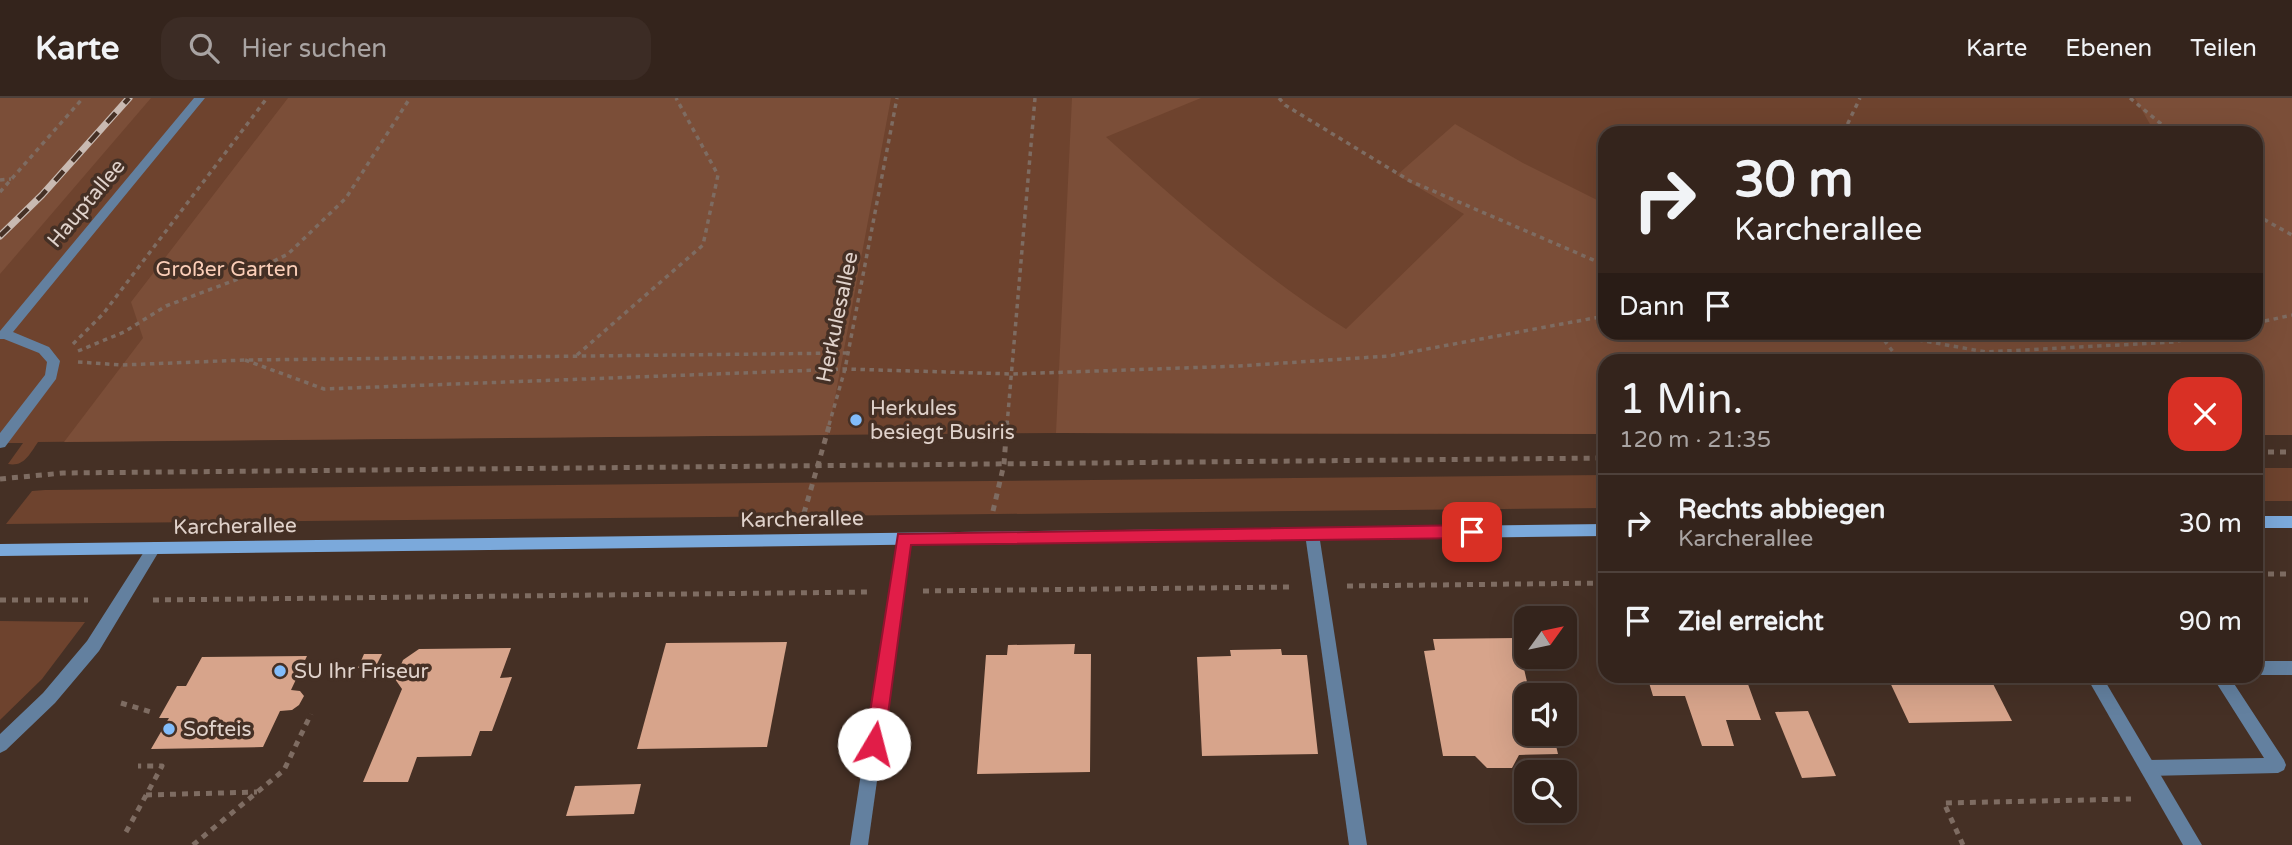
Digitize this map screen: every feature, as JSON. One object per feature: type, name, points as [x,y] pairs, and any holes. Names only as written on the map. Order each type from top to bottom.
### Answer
[{"type":"main road","points":[[2263,522],[2292,522]]},
{"type":"main road","name":"Karcherallee","points":[[0,550],[1598,530]]},
{"type":"street","name":"Hauptallee","points":[[54,361],[44,350],[3,334],[200,98]]},
{"type":"street","points":[[0,443],[51,376],[54,361]]},
{"type":"street","points":[[1312,534],[1358,845]]},
{"type":"street","points":[[859,845],[904,539]]},
{"type":"street","points":[[0,746],[49,698],[93,646],[154,548]]},
{"type":"street","points":[[2263,668],[2292,668]]},
{"type":"street","points":[[2098,683],[2193,845]]},
{"type":"street","points":[[2148,768],[2278,765],[2225,683]]},
{"type":"path","points":[[0,192],[83,98]]},
{"type":"path","points":[[54,361],[103,314],[267,98]]},
{"type":"path","points":[[54,361],[124,331],[166,306],[237,279],[288,254],[346,198],[410,98]]},
{"type":"path","points":[[576,356],[703,245],[718,174],[676,98]]},
{"type":"path","name":"Herkulesallee","points":[[796,540],[845,369],[897,98]]},
{"type":"path","points":[[989,538],[1004,464],[1035,98]]},
{"type":"path","points":[[1279,98],[1410,181],[1598,262]]},
{"type":"path","points":[[1848,126],[1860,98]]},
{"type":"path","points":[[2130,98],[2164,126]]},
{"type":"path","points":[[0,180],[11,179]]},
{"type":"path","points":[[2263,219],[2292,235]]},
{"type":"path","points":[[2263,321],[2292,315]]},
{"type":"path","points":[[245,360],[324,389],[845,369],[1013,374],[1239,366],[1389,356],[1598,317]]},
{"type":"path","points":[[1883,340],[1894,354]]},
{"type":"path","points":[[1917,340],[1986,352],[2182,340]]},
{"type":"path","points":[[54,361],[122,365],[245,360],[847,353]]},
{"type":"path","points":[[2263,452],[2292,452]]},
{"type":"path","points":[[0,479],[63,473],[1598,458]]},
{"type":"path","points":[[2263,574],[2292,574]]},
{"type":"path","points":[[0,600],[1598,583]]},
{"type":"path","points":[[121,704],[153,713]]},
{"type":"path","points":[[193,845],[284,771],[311,714]]},
{"type":"path","points":[[126,832],[162,766],[138,766]]},
{"type":"path","points":[[146,795],[258,792]]},
{"type":"path","points":[[1963,845],[1944,803],[2098,800]]},
{"type":"green space","name":"Großer Garten","points":[[0,98],[2292,98],[2292,435],[2263,435],[2263,354],[1598,354],[1598,434],[1056,433],[38,442],[26,459],[18,464],[8,464],[23,443],[0,443]]},
{"type":"green space","points":[[0,98],[151,98],[0,274]]},
{"type":"green space","points":[[288,98],[891,98],[828,435],[64,442],[143,338],[131,302]]},
{"type":"green space","points":[[1072,98],[1201,98],[1106,137],[1192,214],[1282,286],[1346,329],[1464,214],[1397,175],[1455,124],[1523,163],[1598,200],[1598,340],[2263,340],[2263,126],[2151,126],[2135,98],[2292,98],[2292,435],[2263,435],[2263,354],[1598,354],[1598,434],[1056,433]]},
{"type":"green space","points":[[2263,468],[2292,468],[2292,501],[2263,501]]},
{"type":"green space","points":[[1598,475],[1598,508],[6,524],[32,491]]},
{"type":"green space","points":[[0,621],[85,622],[42,679],[0,720]]},
{"type":"building","points":[[1514,638],[1514,669],[1524,669],[1527,683],[1514,683],[1514,746],[1556,746],[1558,754],[1519,755],[1512,768],[1487,768],[1475,756],[1443,756],[1424,651],[1435,650],[1433,639]]},
{"type":"building","points":[[787,642],[767,747],[637,749],[666,643]]},
{"type":"building","points":[[1075,644],[1074,654],[1091,654],[1090,772],[977,774],[986,655],[1007,655],[1008,645]]},
{"type":"building","points":[[511,648],[500,678],[512,677],[492,731],[480,731],[471,756],[417,757],[408,782],[363,782],[402,689],[395,679],[403,660],[419,649]]},
{"type":"building","points":[[1281,649],[1282,655],[1307,655],[1318,754],[1202,756],[1197,657],[1231,656],[1230,650]]},
{"type":"building","points":[[364,654],[382,654],[375,668],[358,668]]},
{"type":"building","points":[[307,656],[291,690],[300,691],[304,696],[292,710],[280,711],[263,747],[151,749],[169,718],[159,718],[177,686],[186,686],[202,657]]},
{"type":"building","points":[[1649,683],[1748,683],[1761,720],[1726,720],[1734,746],[1702,746],[1685,696],[1653,696]]},
{"type":"building","points":[[1890,683],[1993,683],[2012,721],[1909,723]]},
{"type":"building","points":[[1808,711],[1836,776],[1802,778],[1775,712]]},
{"type":"building","points":[[641,784],[634,814],[566,816],[575,786]]},
{"type":"railway","points":[[0,236],[42,195],[129,98]]},
{"type":"place","name":"Herkules besiegt Busiris","points":[[856,420]]},
{"type":"place","name":"SU Ihr Friseur","points":[[280,671]]},
{"type":"place","name":"Softeis","points":[[169,729]]},
{"type":"route","points":[[874,744],[904,539],[1472,532]]}]
